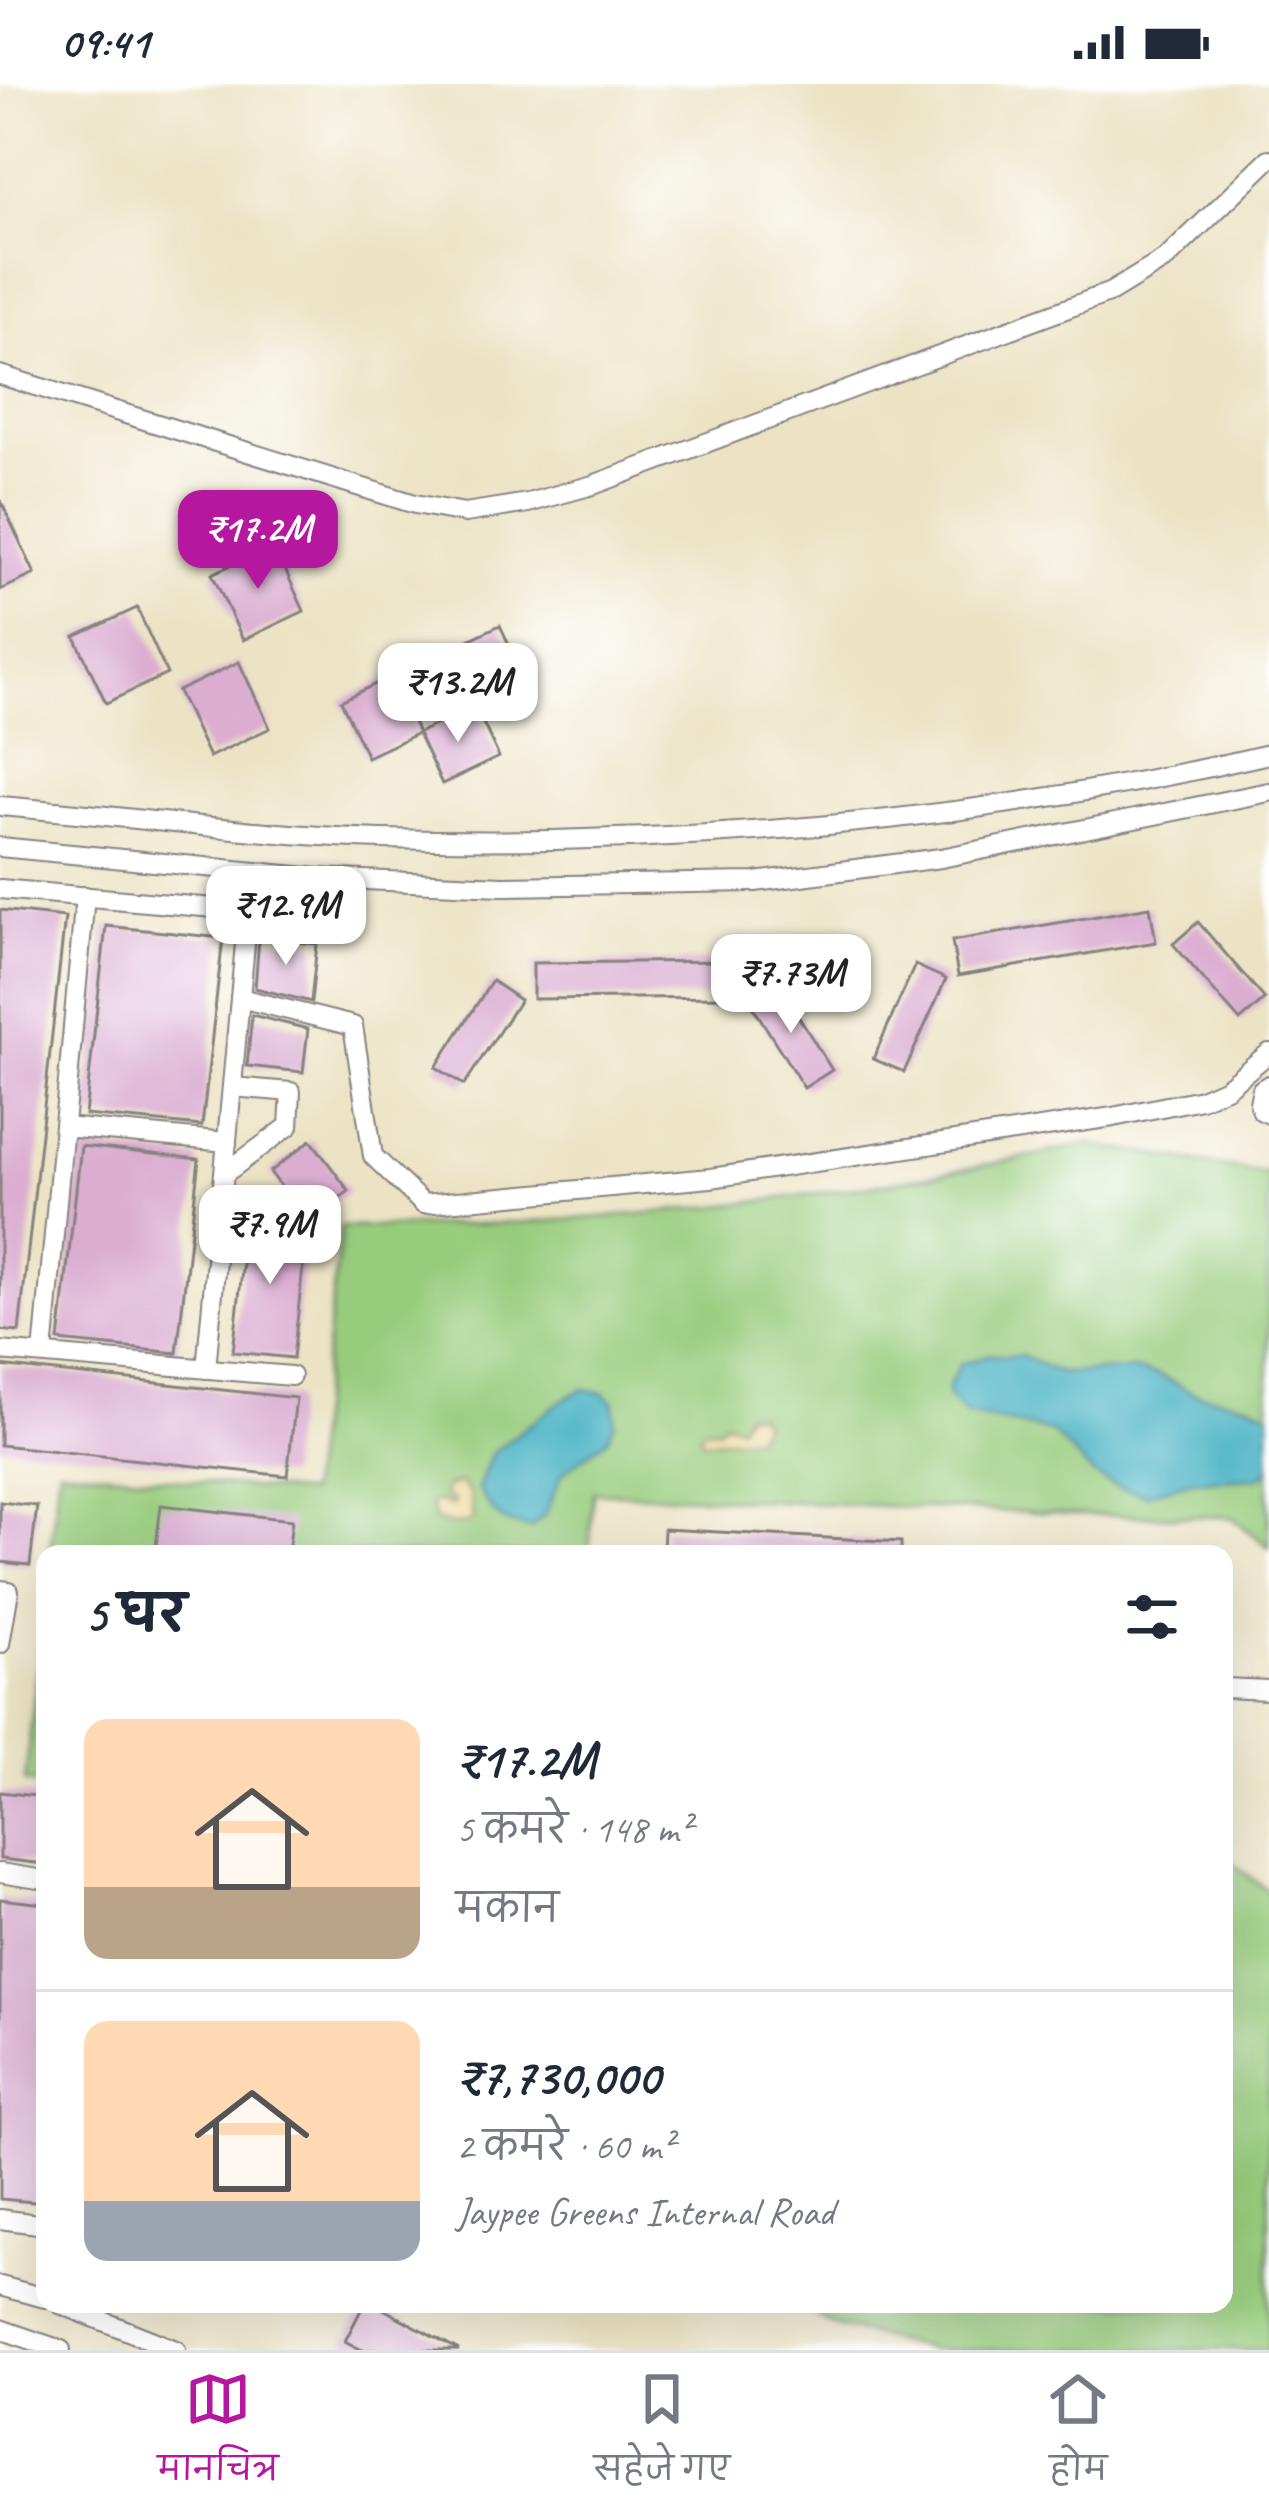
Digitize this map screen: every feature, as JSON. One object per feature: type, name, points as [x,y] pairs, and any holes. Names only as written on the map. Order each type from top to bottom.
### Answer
[{"type":"street","points":[[0,375],[415,504],[465,513],[593,485],[1112,292],[1167,258],[1269,159]]},
{"type":"street","points":[[0,806],[378,838],[758,833],[950,813],[1146,783],[1269,754]]},
{"type":"street","points":[[0,847],[340,879],[503,886],[755,881],[941,858],[1269,792]]},
{"type":"street","points":[[0,889],[248,911],[206,1369]]},
{"type":"street","points":[[43,1354],[85,896]]},
{"type":"street","points":[[240,998],[353,1026],[373,1156],[423,1204],[711,1178],[1113,1117],[1201,1099],[1226,1088],[1269,1053]]},
{"type":"street","points":[[1269,1085],[1262,1090],[1259,1103],[1269,1114]]},
{"type":"street","points":[[224,1174],[289,1126],[292,1092],[232,1087]]},
{"type":"street","points":[[64,1127],[227,1142]]},
{"type":"street","points":[[0,1351],[291,1376]]},
{"type":"street","points":[[0,1590],[8,1591],[0,1644]]},
{"type":"street","points":[[1233,1688],[1269,1690]]},
{"type":"street","points":[[0,1873],[36,1879]]},
{"type":"street","points":[[0,2219],[36,2224]]},
{"type":"street","points":[[0,2286],[36,2296]]},
{"type":"street","points":[[83,2313],[176,2350]]},
{"type":"street","points":[[0,2329],[61,2350]]},
{"type":"green space","points":[[1087,1144],[1269,1174],[1269,1413],[1252,1404],[1194,1393],[1158,1375],[1059,1373],[1021,1356],[988,1355],[949,1384],[948,1396],[968,1415],[1052,1432],[1093,1473],[1119,1488],[1146,1494],[1192,1481],[1258,1478],[1269,1471],[1269,1547],[1232,1517],[1079,1515],[593,1492],[590,1545],[51,1545],[59,1468],[308,1493],[341,1227],[623,1215],[902,1180]],"holes":[[[583,1389],[603,1393],[576,1461],[554,1489],[478,1489],[492,1453]]]},
{"type":"green space","points":[[36,1680],[36,1783],[25,1782]]},
{"type":"green space","points":[[1233,1863],[1269,1892],[1269,2350],[930,2350],[833,2325],[812,2313],[1233,2313]]},
{"type":"sand","points":[[746,1412],[759,1414],[763,1423],[756,1436],[702,1441],[700,1433],[705,1428],[718,1429],[724,1421],[739,1426]]},
{"type":"sand","points":[[460,1483],[470,1494],[473,1520],[454,1525],[434,1519],[431,1505],[436,1501],[452,1506],[454,1501],[444,1496],[446,1487]]},
{"type":"water","points":[[988,1355],[1022,1356],[1060,1373],[1135,1370],[1158,1375],[1194,1393],[1252,1404],[1269,1413],[1269,1471],[1258,1478],[1192,1481],[1146,1494],[1119,1488],[1093,1474],[1052,1432],[967,1415],[948,1397],[960,1364]]},
{"type":"water","points":[[583,1389],[603,1393],[614,1402],[615,1423],[607,1439],[562,1474],[544,1516],[531,1528],[505,1521],[478,1489],[492,1453]]},
{"type":"building","points":[[0,499],[35,574],[0,590]]},
{"type":"building","points":[[274,545],[304,611],[243,640],[212,574]]},
{"type":"building","points":[[137,608],[167,674],[106,703],[75,637]]},
{"type":"building","points":[[500,625],[526,682],[475,706],[448,650]]},
{"type":"building","points":[[239,662],[270,728],[209,757],[178,691]]},
{"type":"building","points":[[392,676],[418,733],[367,757],[341,701]]},
{"type":"building","points":[[475,706],[499,757],[442,784],[418,733]]},
{"type":"building","points":[[1150,907],[1156,942],[958,976],[952,941]]},
{"type":"building","points":[[0,910],[65,917],[19,1332],[0,1330]]},
{"type":"building","points":[[1198,922],[1265,999],[1240,1021],[1173,944]]},
{"type":"building","points":[[106,926],[223,938],[202,1126],[85,1115]]},
{"type":"building","points":[[259,938],[317,944],[311,1002],[255,988]]},
{"type":"building","points":[[733,961],[733,997],[533,999],[533,963]]},
{"type":"building","points":[[915,965],[946,979],[904,1072],[873,1059]]},
{"type":"building","points":[[492,981],[520,1000],[464,1085],[436,1067]]},
{"type":"building","points":[[778,984],[832,1070],[804,1088],[750,1002]]},
{"type":"building","points":[[252,1015],[308,1029],[303,1072],[247,1066]]},
{"type":"building","points":[[311,1140],[349,1191],[308,1222],[270,1172]]},
{"type":"building","points":[[81,1146],[199,1159],[177,1353],[59,1341]]},
{"type":"building","points":[[248,1216],[308,1222],[293,1358],[233,1352]]},
{"type":"building","points":[[0,1366],[296,1398],[287,1476],[0,1445]]},
{"type":"building","points":[[0,1502],[37,1506],[30,1565],[0,1562]]},
{"type":"building","points":[[161,1505],[292,1520],[289,1545],[156,1545]]},
{"type":"building","points":[[664,1529],[901,1542],[901,1545],[663,1545]]},
{"type":"building","points":[[0,1792],[36,1796],[36,1863],[0,1859]]},
{"type":"building","points":[[0,1899],[36,1903],[36,2202],[0,2199]]},
{"type":"building","points":[[359,2313],[391,2313],[459,2350],[362,2350],[345,2341]]}]
